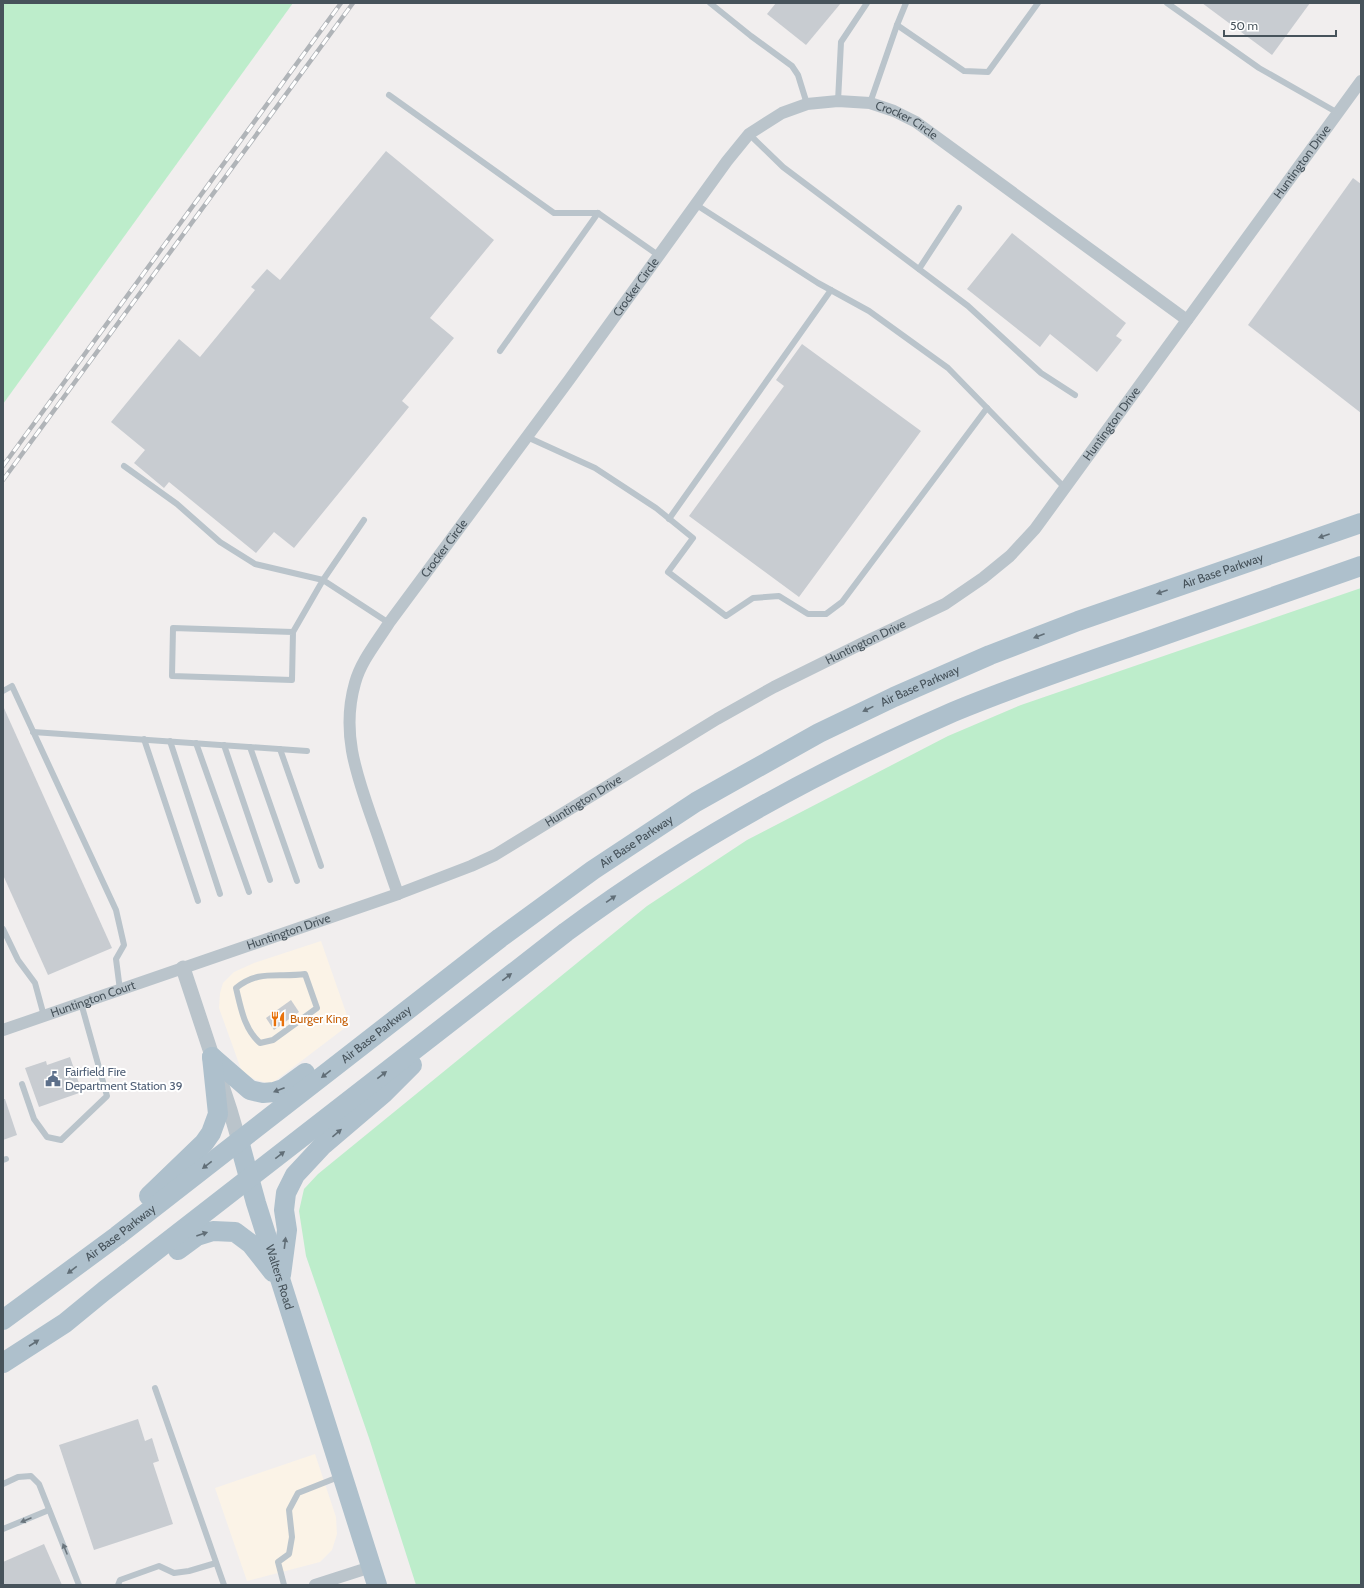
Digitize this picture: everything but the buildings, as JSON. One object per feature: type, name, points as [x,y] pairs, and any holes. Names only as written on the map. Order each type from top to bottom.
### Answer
[{"type":"main road","name":"Air Base Parkway","points":[[3,1320],[117,1236],[500,938],[593,870],[696,802],[819,733],[894,697],[990,655],[1078,621],[1361,523]]},
{"type":"main road","points":[[3,1363],[65,1323],[482,996],[614,897],[715,834],[817,778],[904,734],[955,711],[1079,664],[1361,566]]},
{"type":"main road","points":[[212,1057],[250,1090],[263,1093],[283,1089],[366,1027],[451,976]]},
{"type":"main road","points":[[280,1281],[287,1230],[284,1210],[286,1193],[295,1175],[322,1146],[383,1094],[482,996]]},
{"type":"main road","points":[[117,1236],[143,1202],[204,1143],[212,1133],[218,1114],[212,1057]]},
{"type":"main road","name":"Walters Road","points":[[239,1141],[280,1281],[374,1576]]},
{"type":"main road","points":[[65,1323],[103,1308],[197,1236],[213,1231],[235,1232],[251,1244],[280,1281]]},
{"type":"street","name":"Huntington Drive","points":[[183,968],[398,894],[495,855],[716,719],[774,687],[945,604],[984,578],[1010,556],[1035,528],[1361,81]]},
{"type":"street","name":"Crocker Circle","points":[[398,894],[355,771],[349,740],[349,712],[355,682],[368,655],[389,623],[695,204],[749,134],[782,113],[807,104],[838,100],[870,103],[894,111],[916,122],[1187,320]]},
{"type":"street","name":"Huntington Court","points":[[3,1030],[183,968]]},
{"type":"street","name":"Walters Road","points":[[183,968],[239,1141]]},
{"type":"street","points":[[315,1585],[374,1576]]},
{"type":"lane","points":[[710,3],[792,66],[798,75],[807,104]]},
{"type":"lane","points":[[838,100],[842,42],[867,3]]},
{"type":"lane","points":[[870,103],[906,3]]},
{"type":"lane","points":[[897,25],[964,71],[988,72],[1038,3]]},
{"type":"lane","points":[[1167,3],[1259,68],[1338,113]]},
{"type":"lane","points":[[388,95],[554,213],[598,213],[658,255]]},
{"type":"lane","points":[[749,134],[783,167],[968,306],[1040,373],[1075,395]]},
{"type":"lane","points":[[695,204],[831,290],[869,311],[948,368],[1065,488]]},
{"type":"lane","points":[[919,269],[959,208]]},
{"type":"lane","points":[[500,351],[598,213]]},
{"type":"lane","points":[[669,519],[831,290]]},
{"type":"lane","points":[[526,437],[595,468],[656,508],[693,538],[668,572],[726,616],[752,598],[779,596],[808,614],[826,614],[842,602],[987,408]]},
{"type":"lane","points":[[124,466],[177,504],[220,542],[255,564],[323,580],[389,623]]},
{"type":"lane","points":[[293,632],[173,628],[172,676],[292,680],[293,632],[323,580],[364,520]]},
{"type":"lane","points":[[3,691],[12,686],[116,910],[124,946],[116,960],[120,990]]},
{"type":"lane","points":[[33,732],[307,751]]},
{"type":"lane","points":[[144,739],[198,901]]},
{"type":"lane","points":[[170,742],[220,894]]},
{"type":"lane","points":[[196,743],[249,892]]},
{"type":"lane","points":[[224,745],[270,880]]},
{"type":"lane","points":[[250,747],[297,881]]},
{"type":"lane","points":[[280,749],[321,866]]},
{"type":"lane","points":[[3,929],[18,960],[35,983],[44,1016]]},
{"type":"lane","points":[[305,974],[317,1008],[273,1040],[260,1044],[252,1035],[243,1017],[236,988],[244,981],[260,975],[294,976],[305,974]]},
{"type":"lane","points":[[22,1084],[34,1119],[47,1137],[61,1140],[108,1096],[81,1003]]},
{"type":"lane","points":[[155,1388],[224,1585]]},
{"type":"lane","points":[[3,1484],[18,1477],[31,1476],[39,1484],[80,1585]]},
{"type":"lane","points":[[284,1585],[278,1562],[289,1554],[292,1537],[289,1510],[298,1493],[342,1476]]},
{"type":"lane","points":[[3,1529],[49,1510]]},
{"type":"lane","points":[[118,1585],[120,1580],[159,1566],[174,1573],[190,1572],[216,1563]]},
{"type":"shaded area","points":[[321,941],[350,1024],[271,1084],[256,1080],[242,1072],[219,1008],[220,993],[223,983],[234,972],[254,963]]},
{"type":"shaded area","points":[[315,1454],[336,1517],[337,1534],[332,1550],[320,1562],[247,1581],[215,1488]]},
{"type":"green space","points":[[3,3],[293,3],[3,404]]},
{"type":"green space","points":[[1361,588],[1361,1585],[416,1585],[369,1438],[306,1256],[299,1211],[304,1189],[318,1174],[647,906],[747,840],[948,736],[1021,705]]},
{"type":"railway","points":[[3,466],[341,3]]},
{"type":"railway","points":[[3,480],[353,3]]},
{"type":"place","name":"Burger King","points":[[278,1019]]},
{"type":"place","name":"Fairfield Fire Department Station 39","points":[[53,1079]]}]
